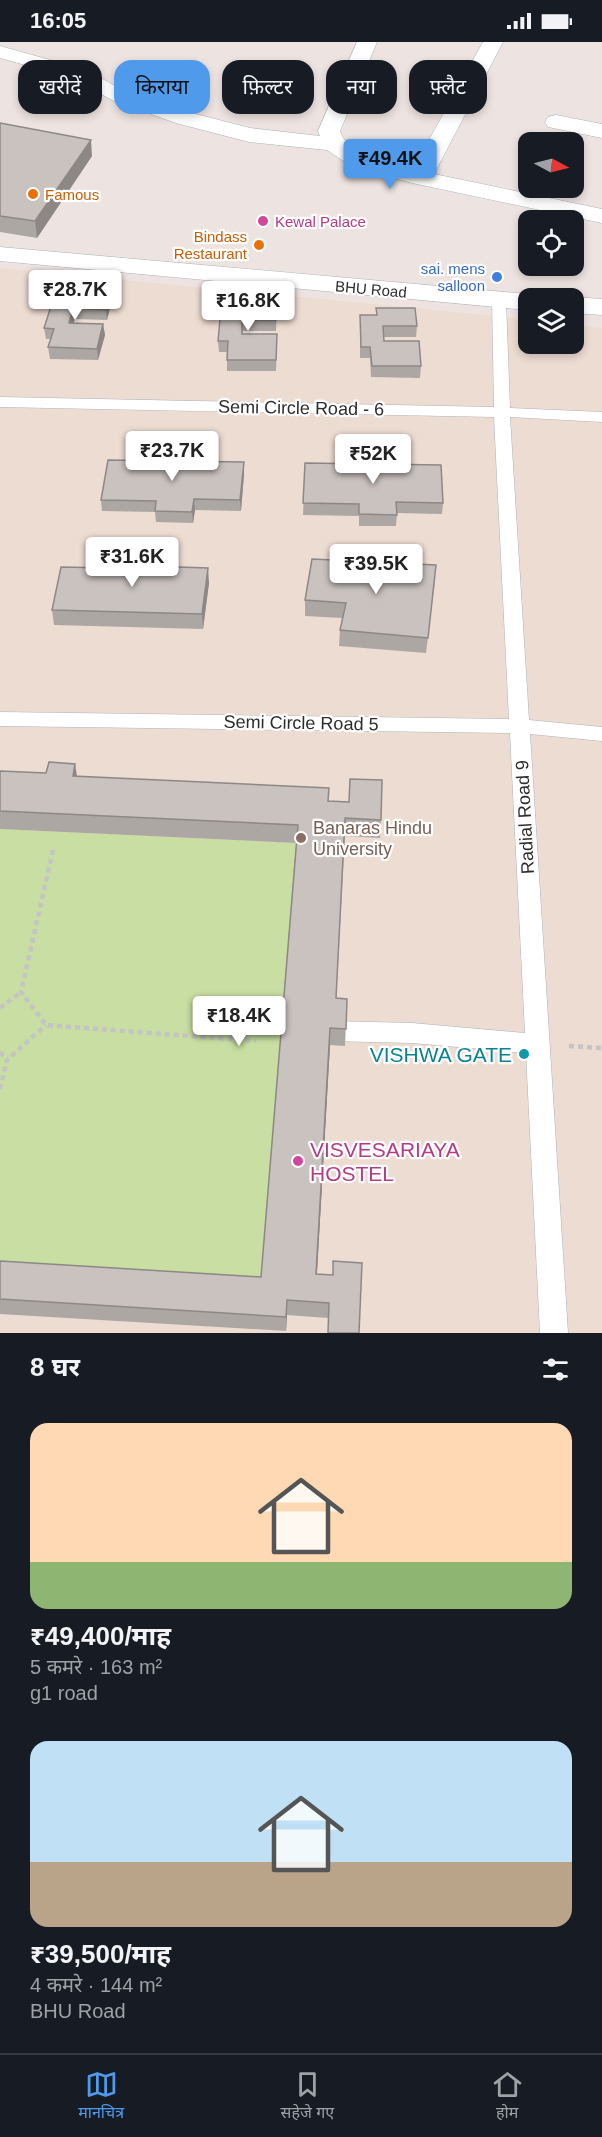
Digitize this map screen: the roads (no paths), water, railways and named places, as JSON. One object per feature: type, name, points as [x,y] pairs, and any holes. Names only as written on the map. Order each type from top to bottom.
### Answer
[{"type":"street","points":[[333,144],[329,130],[367,42]]},
{"type":"street","points":[[420,178],[493,42]]},
{"type":"street","points":[[0,52],[78,74],[121,97],[184,118],[249,135],[333,144],[358,160],[420,178],[551,210]]},
{"type":"street","points":[[556,122],[602,131]]},
{"type":"street","points":[[584,215],[602,216]]},
{"type":"street","name":"BHU Road","points":[[0,254],[518,302]]},
{"type":"street","points":[[584,305],[602,306]]},
{"type":"lane","name":"Radial Road 9","points":[[499,301],[502,412],[554,1333]]},
{"type":"lane","name":"Semi Circle Road - 6","points":[[0,402],[502,412],[602,417]]},
{"type":"lane","name":"Semi Circle Road 5","points":[[0,719],[519,726],[602,734]]},
{"type":"lane","points":[[330,1031],[412,1033],[538,1044]]},
{"type":"place","name":"Famous","points":[[33,194]]},
{"type":"place","name":"Kewal Palace","points":[[263,221]]},
{"type":"place","name":"Bindass Restaurant","points":[[259,245]]},
{"type":"place","name":"sai. mens salloon","points":[[497,277]]},
{"type":"place","name":"Banaras Hindu University","points":[[301,838]]},
{"type":"place","name":"VISHWA GATE","points":[[524,1054]]},
{"type":"place","name":"VISVESARIAYA HOSTEL","points":[[298,1161]]}]
